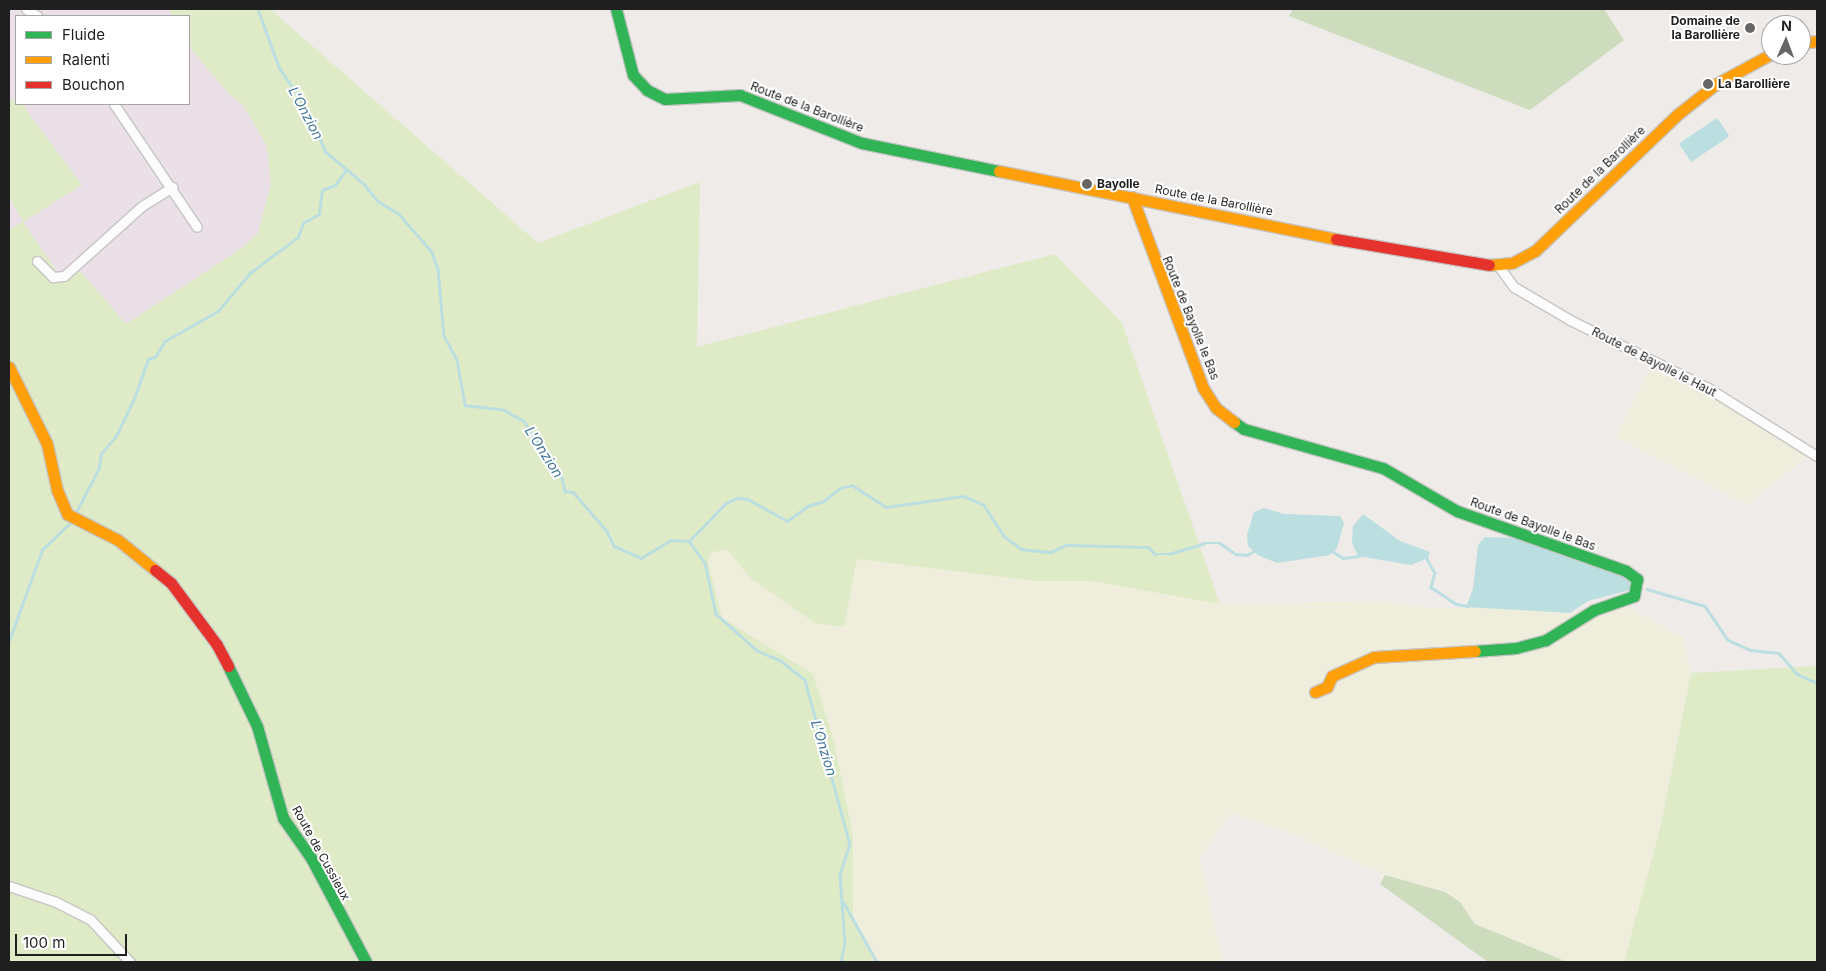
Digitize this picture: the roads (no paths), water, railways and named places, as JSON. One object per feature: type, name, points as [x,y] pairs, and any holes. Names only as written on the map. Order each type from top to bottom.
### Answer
[{"type":"street","name":"Route de la Barollière","points":[[616,9],[633,75],[646,90],[665,99],[740,95],[862,143],[1438,259],[1497,264],[1512,263],[1536,251],[1685,108],[1716,84],[1761,59]]},
{"type":"street","points":[[115,105],[172,187],[197,227]]},
{"type":"street","points":[[37,261],[54,277],[64,276],[142,206],[172,187]]},
{"type":"street","name":"Route de Bayolle le Bas","points":[[1132,198],[1187,348],[1216,408],[1244,429],[1383,468],[1457,511],[1626,571],[1637,578],[1634,596],[1594,610],[1546,640],[1516,648],[1374,657],[1332,676],[1327,686],[1315,692]]},
{"type":"street","name":"Route de Bayolle le Haut","points":[[1497,264],[1514,287],[1570,320],[1708,388],[1817,456]]},
{"type":"street","name":"Route de Cussieux","points":[[9,367],[21,386],[47,444],[57,490],[67,514],[86,527],[118,540],[171,583],[217,644],[257,726],[283,818],[311,858],[366,962]]},
{"type":"street","points":[[9,886],[56,902],[90,919],[130,962]]},
{"type":"water","points":[[1717,118],[1729,136],[1691,162],[1679,144]]},
{"type":"water","points":[[1264,508],[1284,514],[1340,516],[1344,523],[1337,548],[1330,555],[1277,563],[1258,555],[1248,546],[1247,535],[1254,512]]},
{"type":"water","points":[[1363,514],[1400,541],[1430,552],[1428,558],[1411,565],[1358,556],[1352,543],[1353,526]]},
{"type":"water","points":[[1485,537],[1519,538],[1622,573],[1630,581],[1630,590],[1588,601],[1570,613],[1466,607],[1473,589],[1478,545]]},
{"type":"waterway","name":"L'Onzion","points":[[258,9],[279,67],[307,109],[326,152],[364,184],[378,201],[399,214],[432,252],[438,269],[444,336],[457,359],[465,405],[504,410],[524,421],[562,478],[565,491],[573,492],[607,531],[614,546],[641,558],[671,540],[689,541],[705,563],[716,614],[758,651],[781,661],[805,680],[850,844],[840,875],[845,943],[841,962]]},
{"type":"waterway","points":[[75,514],[99,468],[101,454],[116,436],[134,399],[148,359],[155,357],[165,341],[218,311],[250,273],[298,237],[303,223],[319,214],[322,190],[335,185],[345,171]]},
{"type":"waterway","points":[[689,541],[726,503],[738,498],[748,499],[787,521],[808,506],[824,501],[840,488],[852,485],[886,507],[963,496],[984,505],[1004,536],[1021,549],[1051,552],[1066,545],[1148,547],[1155,554],[1169,554],[1204,543],[1220,543],[1236,554],[1247,555],[1255,550]]},
{"type":"waterway","points":[[9,641],[42,550],[71,522]]},
{"type":"waterway","points":[[1332,551],[1343,558],[1359,556]]},
{"type":"waterway","points":[[1426,557],[1435,573],[1431,587],[1456,604],[1468,606]]},
{"type":"waterway","points":[[1647,589],[1705,606],[1728,640],[1750,650],[1779,653],[1797,674],[1817,683]]},
{"type":"waterway","name":"L'Onzion","points":[[844,903],[877,962]]},
{"type":"place","name":"Domaine de la Barollière","points":[[1750,28]]},
{"type":"place","name":"La Barollière","points":[[1708,84]]},
{"type":"place","name":"Bayolle","points":[[1087,184]]}]
